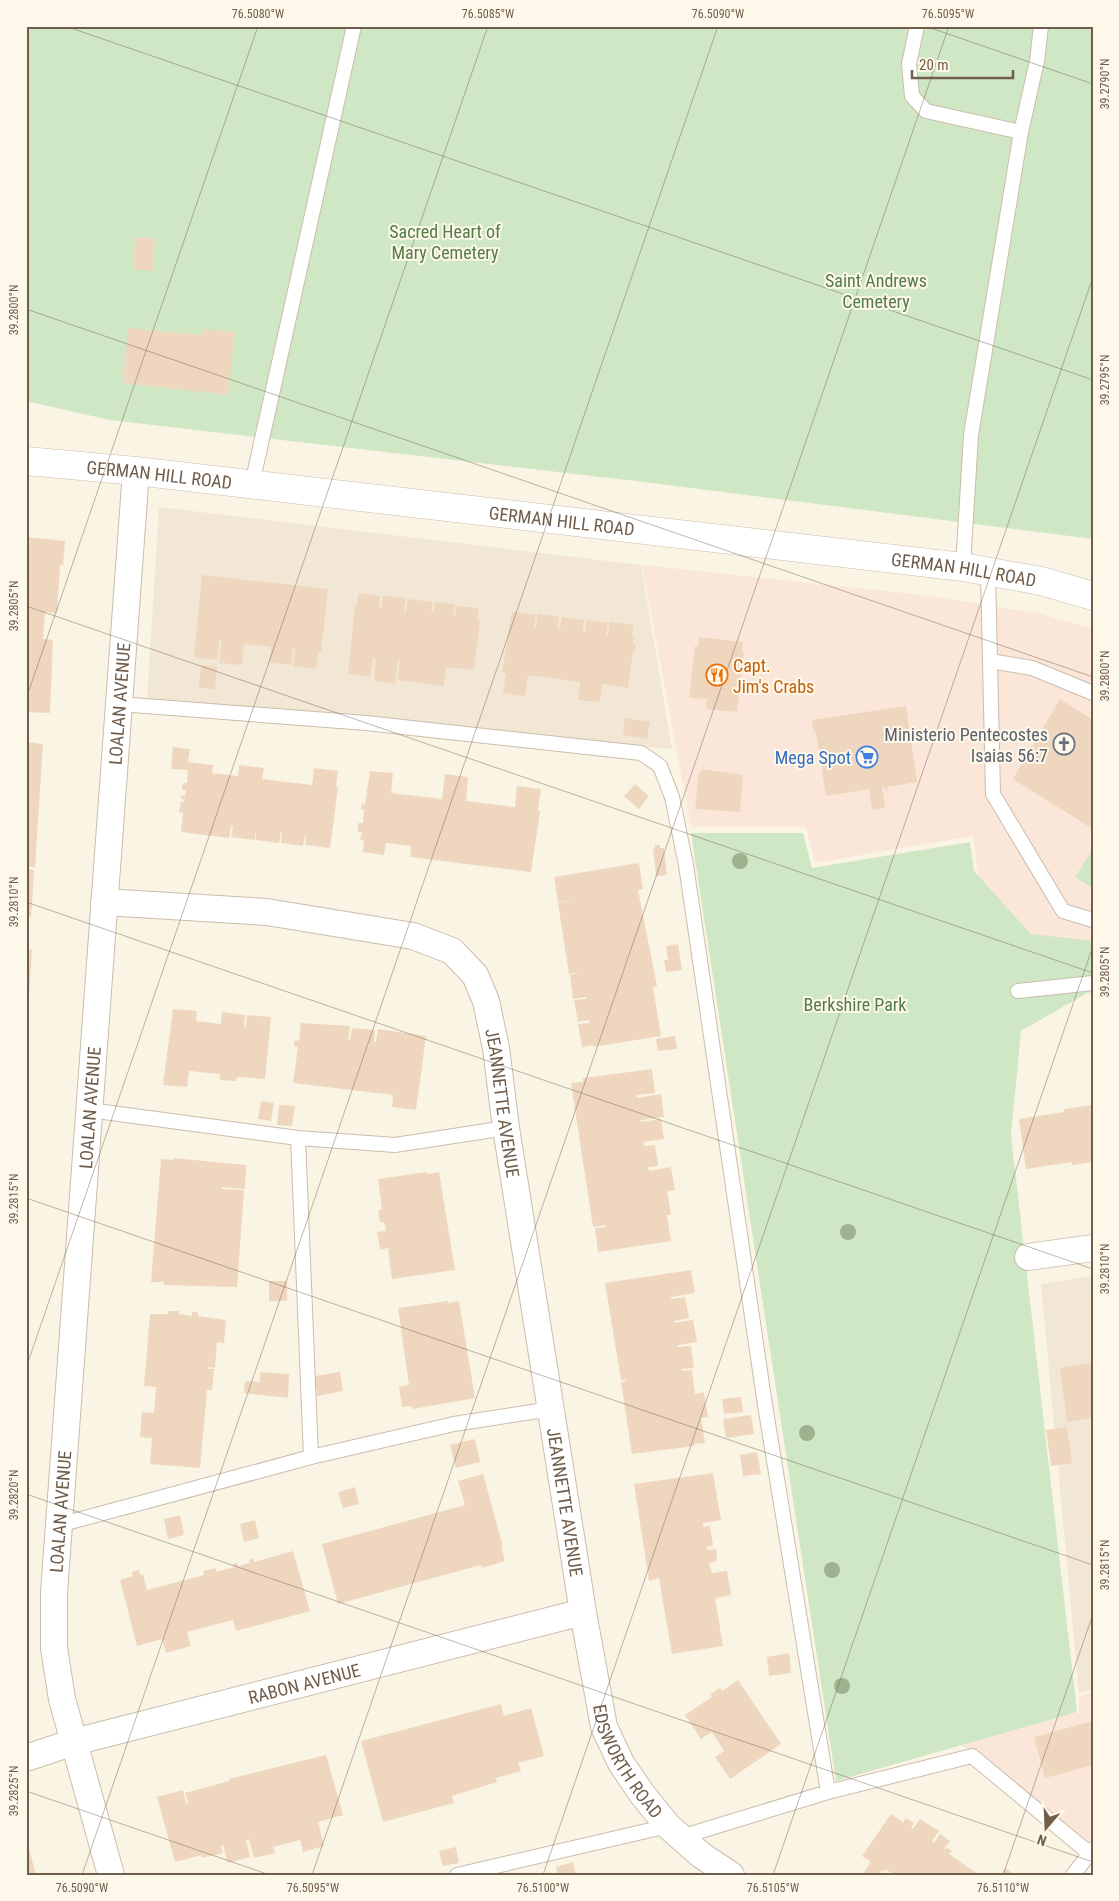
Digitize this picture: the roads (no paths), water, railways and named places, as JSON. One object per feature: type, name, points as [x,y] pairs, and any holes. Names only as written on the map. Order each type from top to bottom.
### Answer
[{"type":"street","name":"GERMAN HILL ROAD","points":[[26,461],[252,484],[976,569],[1041,581],[1093,596]]},
{"type":"street","name":"LOALAN AVENUE","points":[[111,1875],[62,1699],[54,1648],[54,1593],[136,471]]},
{"type":"street","name":"JEANNETTE AVENUE","points":[[104,902],[267,912],[413,936],[452,951],[475,975],[486,1001],[496,1048],[506,1128],[583,1612]]},
{"type":"street","points":[[1028,1257],[1093,1248]]},
{"type":"street","name":"RABON AVENUE","points":[[26,1758],[74,1742],[583,1612]]},
{"type":"street","name":"EDSWORTH ROAD","points":[[583,1612],[604,1727],[621,1763],[642,1794],[674,1831],[700,1855],[731,1875]]},
{"type":"lane","points":[[252,484],[354,26]]},
{"type":"lane","points":[[917,26],[909,64],[912,96],[926,111],[1021,132]]},
{"type":"lane","points":[[1041,26],[1037,61],[1021,132],[971,435],[976,569],[990,661],[993,794],[1063,910],[1093,920]]},
{"type":"lane","points":[[990,661],[1032,668],[1093,693]]},
{"type":"lane","points":[[119,704],[366,722],[641,753],[660,766],[672,796],[686,865],[765,1405],[828,1792]]},
{"type":"lane","points":[[1018,991],[1093,983]]},
{"type":"lane","points":[[89,1110],[298,1138],[395,1145],[506,1128]]},
{"type":"lane","points":[[298,1138],[311,1458]]},
{"type":"lane","points":[[59,1525],[311,1458],[454,1424],[551,1409]]},
{"type":"lane","points":[[457,1875],[674,1831],[972,1756],[1091,1851],[1073,1875]]},
{"type":"place","name":"Capt. Jim's Crabs","points":[[717,675]]},
{"type":"place","name":"Ministerio Pentecostes Isaias 56:7","points":[[1064,744]]},
{"type":"place","name":"Mega Spot","points":[[867,757]]},
{"type":"park label","name":"Sacred Heart of Mary Cemetery","points":[[445,241]]},
{"type":"park label","name":"Saint Andrews Cemetery","points":[[876,290]]},
{"type":"park label","name":"Berkshire Park","points":[[855,1004]]}]
